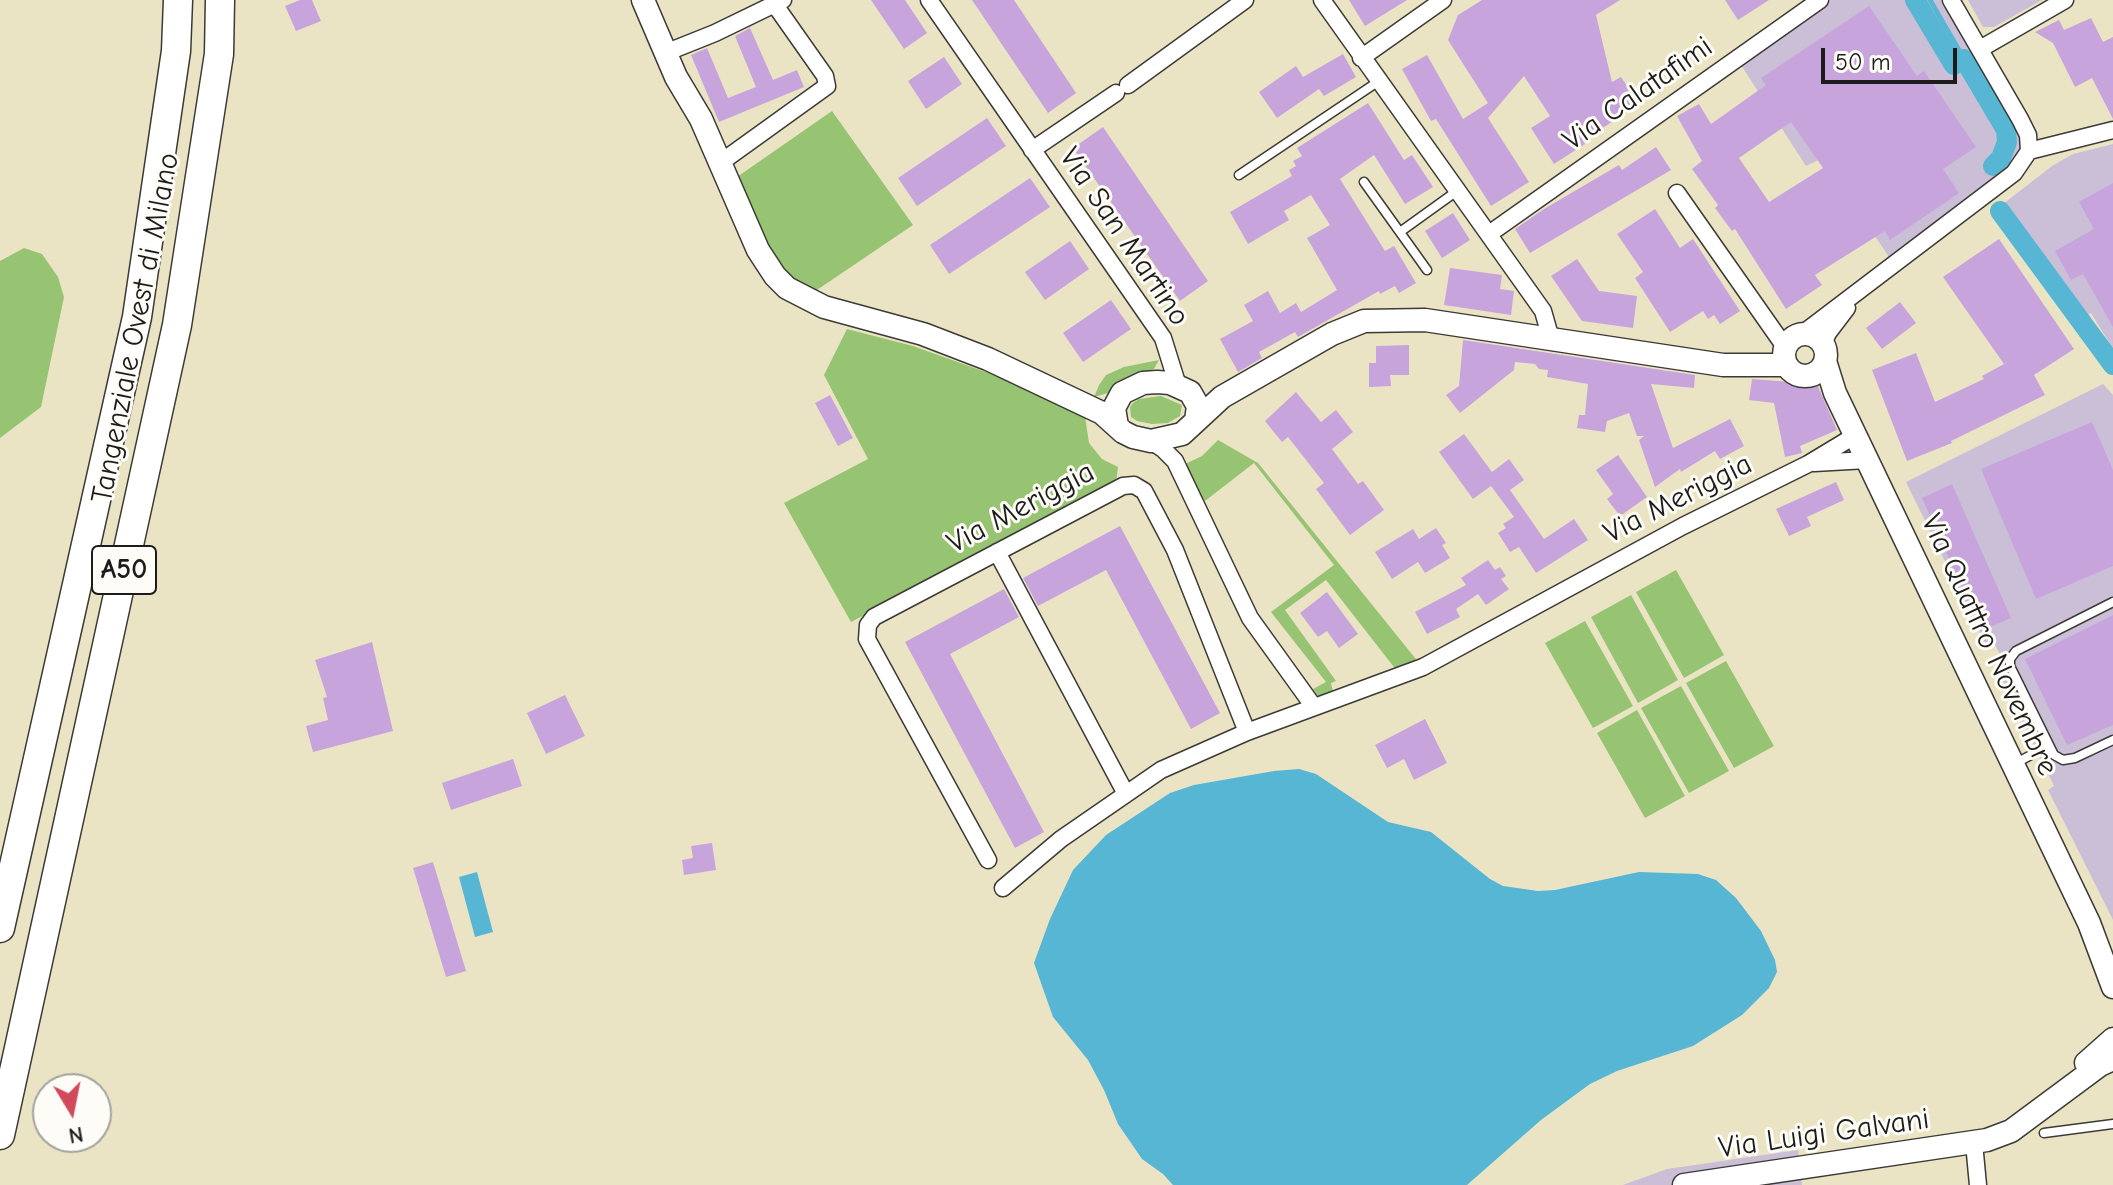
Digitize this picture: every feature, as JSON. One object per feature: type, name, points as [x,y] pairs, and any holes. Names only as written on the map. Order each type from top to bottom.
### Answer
[{"type":"highway","name":"Tangenziale Ovest di Milano","points":[[0,928],[137,317],[176,51],[178,0]]},
{"type":"highway","name":"Tangenziale Ovest di Milano","points":[[0,1135],[177,325],[219,54],[220,0]]},
{"type":"street","points":[[643,0],[676,77],[701,119],[758,250],[775,276],[787,288],[824,307],[923,334],[988,359],[1083,403],[1102,413],[1133,437],[1151,441],[1163,449],[1175,461],[1250,618],[1314,707]]},
{"type":"street","name":"Via San Martino","points":[[929,0],[1163,338],[1177,389]]},
{"type":"street","name":"Via San Martino","points":[[1032,150],[1245,0]]},
{"type":"street","points":[[1322,0],[1543,311],[1551,339]]},
{"type":"street","points":[[1361,58],[1443,0]]},
{"type":"street","name":"Via Calatafimi","points":[[1489,234],[1820,0]]},
{"type":"street","points":[[1790,349],[1866,285],[2014,173],[2029,151],[2028,135],[2020,119],[1951,0]]},
{"type":"street","points":[[1980,49],[2065,0]]},
{"type":"street","points":[[665,53],[779,2],[825,76],[827,86],[720,163]]},
{"type":"street","points":[[2029,151],[2113,130]]},
{"type":"street","points":[[1677,193],[1790,349],[1790,370],[1802,376],[1821,359],[1836,321],[1866,285]]},
{"type":"street","points":[[1151,441],[1189,428],[1222,397],[1332,334],[1364,321],[1425,320],[1723,365],[1763,363],[1815,337],[1821,359]]},
{"type":"street","name":"Via Quattro Novembre","points":[[1821,359],[2089,923],[2113,987]]},
{"type":"street","points":[[1117,426],[1114,416],[1117,400],[1131,386],[1177,389],[1222,397]]},
{"type":"street","points":[[1175,461],[1177,443],[1199,413],[1177,389]]},
{"type":"street","points":[[1083,403],[1117,400]]},
{"type":"street","name":"Via Meriggia","points":[[988,860],[867,639],[868,625],[874,617],[1123,486],[1134,485],[1144,491],[1175,550],[1247,732],[1423,667],[1683,526],[1808,464],[1856,435]]},
{"type":"street","name":"Via Meriggia","points":[[1808,464],[1867,460]]},
{"type":"street","points":[[997,552],[1126,794]]},
{"type":"street","points":[[1003,888],[1061,839],[1126,794],[1178,761],[1247,732]]},
{"type":"street","name":"Via Quattro Novembre","points":[[2089,923],[2113,961]]},
{"type":"street","points":[[1978,1185],[1980,1142],[2113,1039]]},
{"type":"street","points":[[1980,1142],[2011,1131],[2100,1065],[2113,1059]]},
{"type":"street","name":"Via Luigi Galvani","points":[[1684,1185],[1980,1142]]},
{"type":"lane","points":[[1239,175],[1379,81]]},
{"type":"lane","points":[[1364,182],[1427,270]]},
{"type":"lane","points":[[1400,232],[1457,191]]},
{"type":"lane","points":[[2113,602],[2026,645],[2010,659],[2013,675],[2054,755],[2063,760],[2075,758],[2113,740]]},
{"type":"lane","points":[[2012,765],[2048,746]]},
{"type":"lane","points":[[2044,1133],[2113,1124]]},
{"type":"shaded area","points":[[1831,0],[1946,0],[2016,122],[2024,149],[2016,164],[1891,260],[1822,158],[1806,166],[1741,65]]},
{"type":"shaded area","points":[[1968,0],[2042,0],[1994,27],[1983,27]]},
{"type":"shaded area","points":[[2113,144],[2113,349],[2091,313],[2082,318],[2003,204],[2052,166],[2073,154]]},
{"type":"shaded area","points":[[2103,384],[2113,395],[2113,920],[2048,790],[2054,786],[1994,663],[2002,658],[1995,645],[1988,649],[1906,482]]},
{"type":"shaded area","points":[[1798,1150],[1802,1185],[1623,1185],[1667,1169]]},
{"type":"green space","points":[[832,111],[913,225],[814,292],[787,275],[773,256],[737,177]]},
{"type":"green space","points":[[24,248],[42,254],[58,277],[64,297],[41,407],[0,438],[0,261]]},
{"type":"green space","points":[[847,329],[913,346],[994,375],[1085,416],[1089,443],[1102,459],[1118,467],[1116,483],[851,622],[784,503],[868,459],[824,375]]},
{"type":"green space","points":[[1159,360],[1154,369],[1121,381],[1108,393],[1094,397],[1106,375],[1124,367]]},
{"type":"green space","points":[[1161,396],[1182,405],[1180,416],[1168,423],[1152,424],[1131,417],[1130,407],[1133,403],[1139,399]]},
{"type":"green space","points":[[1218,440],[1258,463],[1419,663],[1397,671],[1326,580],[1285,610],[1336,681],[1331,683],[1334,696],[1318,696],[1313,689],[1326,682],[1271,612],[1334,565],[1254,463],[1205,501],[1187,477],[1183,465],[1202,456]]},
{"type":"green space","points":[[1676,570],[1724,655],[1684,678],[1636,592]]},
{"type":"green space","points":[[1631,595],[1678,680],[1638,703],[1591,617]]},
{"type":"green space","points":[[1585,621],[1633,706],[1593,728],[1545,643]]},
{"type":"green space","points":[[1726,661],[1774,746],[1734,768],[1686,683]]},
{"type":"green space","points":[[1681,686],[1729,771],[1689,793],[1641,708]]},
{"type":"green space","points":[[1637,710],[1685,796],[1645,818],[1597,733]]},
{"type":"water","points":[[1299,769],[1316,774],[1388,822],[1431,832],[1503,886],[1555,890],[1639,872],[1698,874],[1716,880],[1736,898],[1761,931],[1775,960],[1777,972],[1769,988],[1742,1015],[1693,1046],[1617,1071],[1590,1084],[1541,1120],[1467,1185],[1173,1185],[1142,1159],[1118,1124],[1088,1060],[1053,1017],[1034,963],[1073,870],[1106,835],[1170,793],[1194,785]]},
{"type":"water","points":[[477,872],[493,932],[475,937],[459,877]]},
{"type":"building","points":[[300,0],[312,0],[321,21],[296,31],[285,6]]},
{"type":"building","points":[[871,0],[905,0],[927,33],[904,49]]},
{"type":"building","points":[[972,0],[1014,0],[1076,93],[1048,113]]},
{"type":"building","points":[[1349,0],[1407,0],[1365,26]]},
{"type":"building","points":[[1482,0],[1620,0],[1596,15],[1612,82],[1621,77],[1639,104],[1554,164],[1531,128],[1550,116],[1524,76],[1488,118],[1529,182],[1491,206],[1436,119],[1431,121],[1402,69],[1427,55],[1463,119],[1488,103],[1448,40],[1458,15]]},
{"type":"building","points":[[1725,0],[1769,0],[1738,20]]},
{"type":"building","points":[[1869,6],[1917,76],[1924,71],[1976,147],[1943,169],[1959,193],[1890,240],[1885,231],[1815,275],[1822,285],[1786,309],[1735,229],[1732,231],[1715,208],[1718,205],[1692,169],[1702,161],[1677,116],[1699,104],[1711,124],[1766,85],[1761,78]],"holes":[[[1791,122],[1823,168],[1769,202],[1739,158]]]},
{"type":"building","points":[[2091,18],[2103,42],[2113,37],[2113,119],[2092,78],[2075,87],[2053,43],[2035,32],[2059,20],[2064,30]]},
{"type":"building","points":[[750,28],[773,80],[797,70],[804,87],[719,122],[691,55],[707,48],[728,98],[756,87],[735,36]]},
{"type":"building","points":[[1343,54],[1356,77],[1324,96],[1319,89],[1277,118],[1259,92],[1296,66],[1303,77]]},
{"type":"building","points":[[944,57],[962,84],[926,109],[908,81]]},
{"type":"building","points":[[1368,103],[1404,160],[1412,155],[1433,187],[1405,204],[1374,155],[1340,179],[1385,251],[1394,246],[1416,283],[1399,293],[1395,286],[1380,294],[1379,291],[1298,337],[1295,332],[1259,352],[1262,358],[1238,372],[1220,339],[1253,321],[1244,305],[1268,291],[1280,313],[1296,303],[1301,312],[1337,290],[1307,238],[1330,225],[1311,195],[1284,211],[1289,220],[1248,244],[1230,212],[1292,176],[1289,170],[1296,166],[1293,161],[1302,156],[1297,148]]},
{"type":"building","points":[[987,118],[1006,146],[917,206],[898,178]]},
{"type":"building","points":[[1103,127],[1208,281],[1180,301],[1073,148]]},
{"type":"building","points":[[1656,147],[1671,170],[1530,253],[1515,229],[1619,165],[1622,170]]},
{"type":"building","points":[[1030,178],[1050,207],[949,274],[930,245]]},
{"type":"building","points":[[2113,183],[2113,327],[2083,274],[2071,280],[2055,251],[2094,229],[2079,202]]},
{"type":"building","points":[[1655,209],[1680,248],[1693,239],[1740,311],[1720,324],[1714,315],[1708,319],[1703,311],[1670,332],[1635,278],[1643,272],[1617,234]]},
{"type":"building","points":[[1453,213],[1470,240],[1442,258],[1425,231]]},
{"type":"building","points":[[1999,239],[2074,349],[2034,375],[2045,395],[1952,443],[1907,461],[1872,370],[1916,353],[1935,402],[1984,379],[1982,376],[2004,364],[1943,277]]},
{"type":"building","points":[[1070,241],[1089,269],[1045,300],[1025,272]]},
{"type":"building","points":[[1577,259],[1599,291],[1637,296],[1633,328],[1582,321],[1551,276]]},
{"type":"building","points":[[1450,268],[1502,275],[1500,289],[1514,291],[1511,315],[1444,305]]},
{"type":"building","points":[[1111,300],[1131,329],[1083,362],[1063,333]]},
{"type":"building","points":[[1900,302],[1916,323],[1882,349],[1866,328]]},
{"type":"building","points":[[1463,340],[1695,375],[1694,388],[1651,384],[1673,448],[1730,419],[1744,446],[1720,459],[1715,451],[1681,472],[1680,469],[1655,487],[1639,440],[1644,436],[1637,436],[1629,413],[1607,421],[1605,432],[1577,428],[1579,415],[1585,415],[1588,384],[1547,377],[1548,370],[1539,369],[1535,364],[1515,362],[1514,370],[1460,413],[1446,395],[1459,386]]},
{"type":"building","points":[[1409,345],[1409,375],[1390,375],[1391,386],[1369,387],[1369,363],[1376,363],[1376,346]]},
{"type":"building","points":[[1752,379],[1817,384],[1837,430],[1800,446],[1802,453],[1785,457],[1774,403],[1749,400]]},
{"type":"building","points":[[1296,392],[1321,422],[1336,410],[1353,432],[1332,449],[1358,484],[1363,481],[1384,510],[1350,535],[1316,489],[1324,483],[1288,437],[1282,442],[1265,421]]},
{"type":"building","points":[[830,395],[853,438],[838,446],[815,403]]},
{"type":"building","points":[[2092,422],[2113,470],[2113,566],[2036,599],[1981,469]]},
{"type":"building","points":[[1464,434],[1492,472],[1509,459],[1524,480],[1510,490],[1544,539],[1574,519],[1588,540],[1536,573],[1519,547],[1510,552],[1498,533],[1506,528],[1503,524],[1514,517],[1491,486],[1473,499],[1439,452]]},
{"type":"building","points":[[1618,455],[1647,497],[1620,516],[1607,499],[1613,494],[1596,470]]},
{"type":"building","points":[[1836,482],[1844,500],[1807,517],[1811,526],[1789,536],[1776,509]]},
{"type":"building","points":[[1952,484],[2011,618],[1981,631],[1922,498]]},
{"type":"building","points":[[1120,526],[1220,713],[1191,729],[1106,570],[1038,606],[1023,578]]},
{"type":"building","points":[[1436,528],[1446,543],[1442,545],[1450,558],[1425,573],[1418,562],[1392,579],[1375,552],[1413,529],[1419,539]]},
{"type":"building","points":[[1488,560],[1495,570],[1500,567],[1506,576],[1501,579],[1509,589],[1486,605],[1478,594],[1456,609],[1460,617],[1427,634],[1415,612],[1466,585],[1461,578]]},
{"type":"building","points":[[1004,589],[1019,617],[950,654],[1044,832],[1015,848],[905,642]]},
{"type":"building","points":[[1327,592],[1358,634],[1339,648],[1327,631],[1318,637],[1300,613]]},
{"type":"building","points":[[2113,615],[2113,725],[2067,745],[2025,659]]},
{"type":"building","points":[[372,642],[393,731],[313,752],[306,726],[328,720],[323,698],[327,697],[315,660]]},
{"type":"building","points":[[565,695],[585,736],[546,754],[527,713]]},
{"type":"building","points":[[1425,719],[1447,763],[1414,780],[1404,759],[1387,768],[1375,745]]},
{"type":"building","points":[[513,759],[522,786],[451,810],[442,783]]},
{"type":"building","points":[[712,843],[716,870],[684,875],[682,860],[693,858],[691,846]]},
{"type":"building","points":[[433,862],[466,971],[446,977],[413,868]]},
{"type":"waterway","points":[[1915,0],[1954,65],[1964,59],[2006,130],[2007,142],[2001,158],[1993,166]]},
{"type":"waterway","points":[[1930,0],[1964,59]]},
{"type":"waterway","points":[[2000,211],[2113,365]]}]
